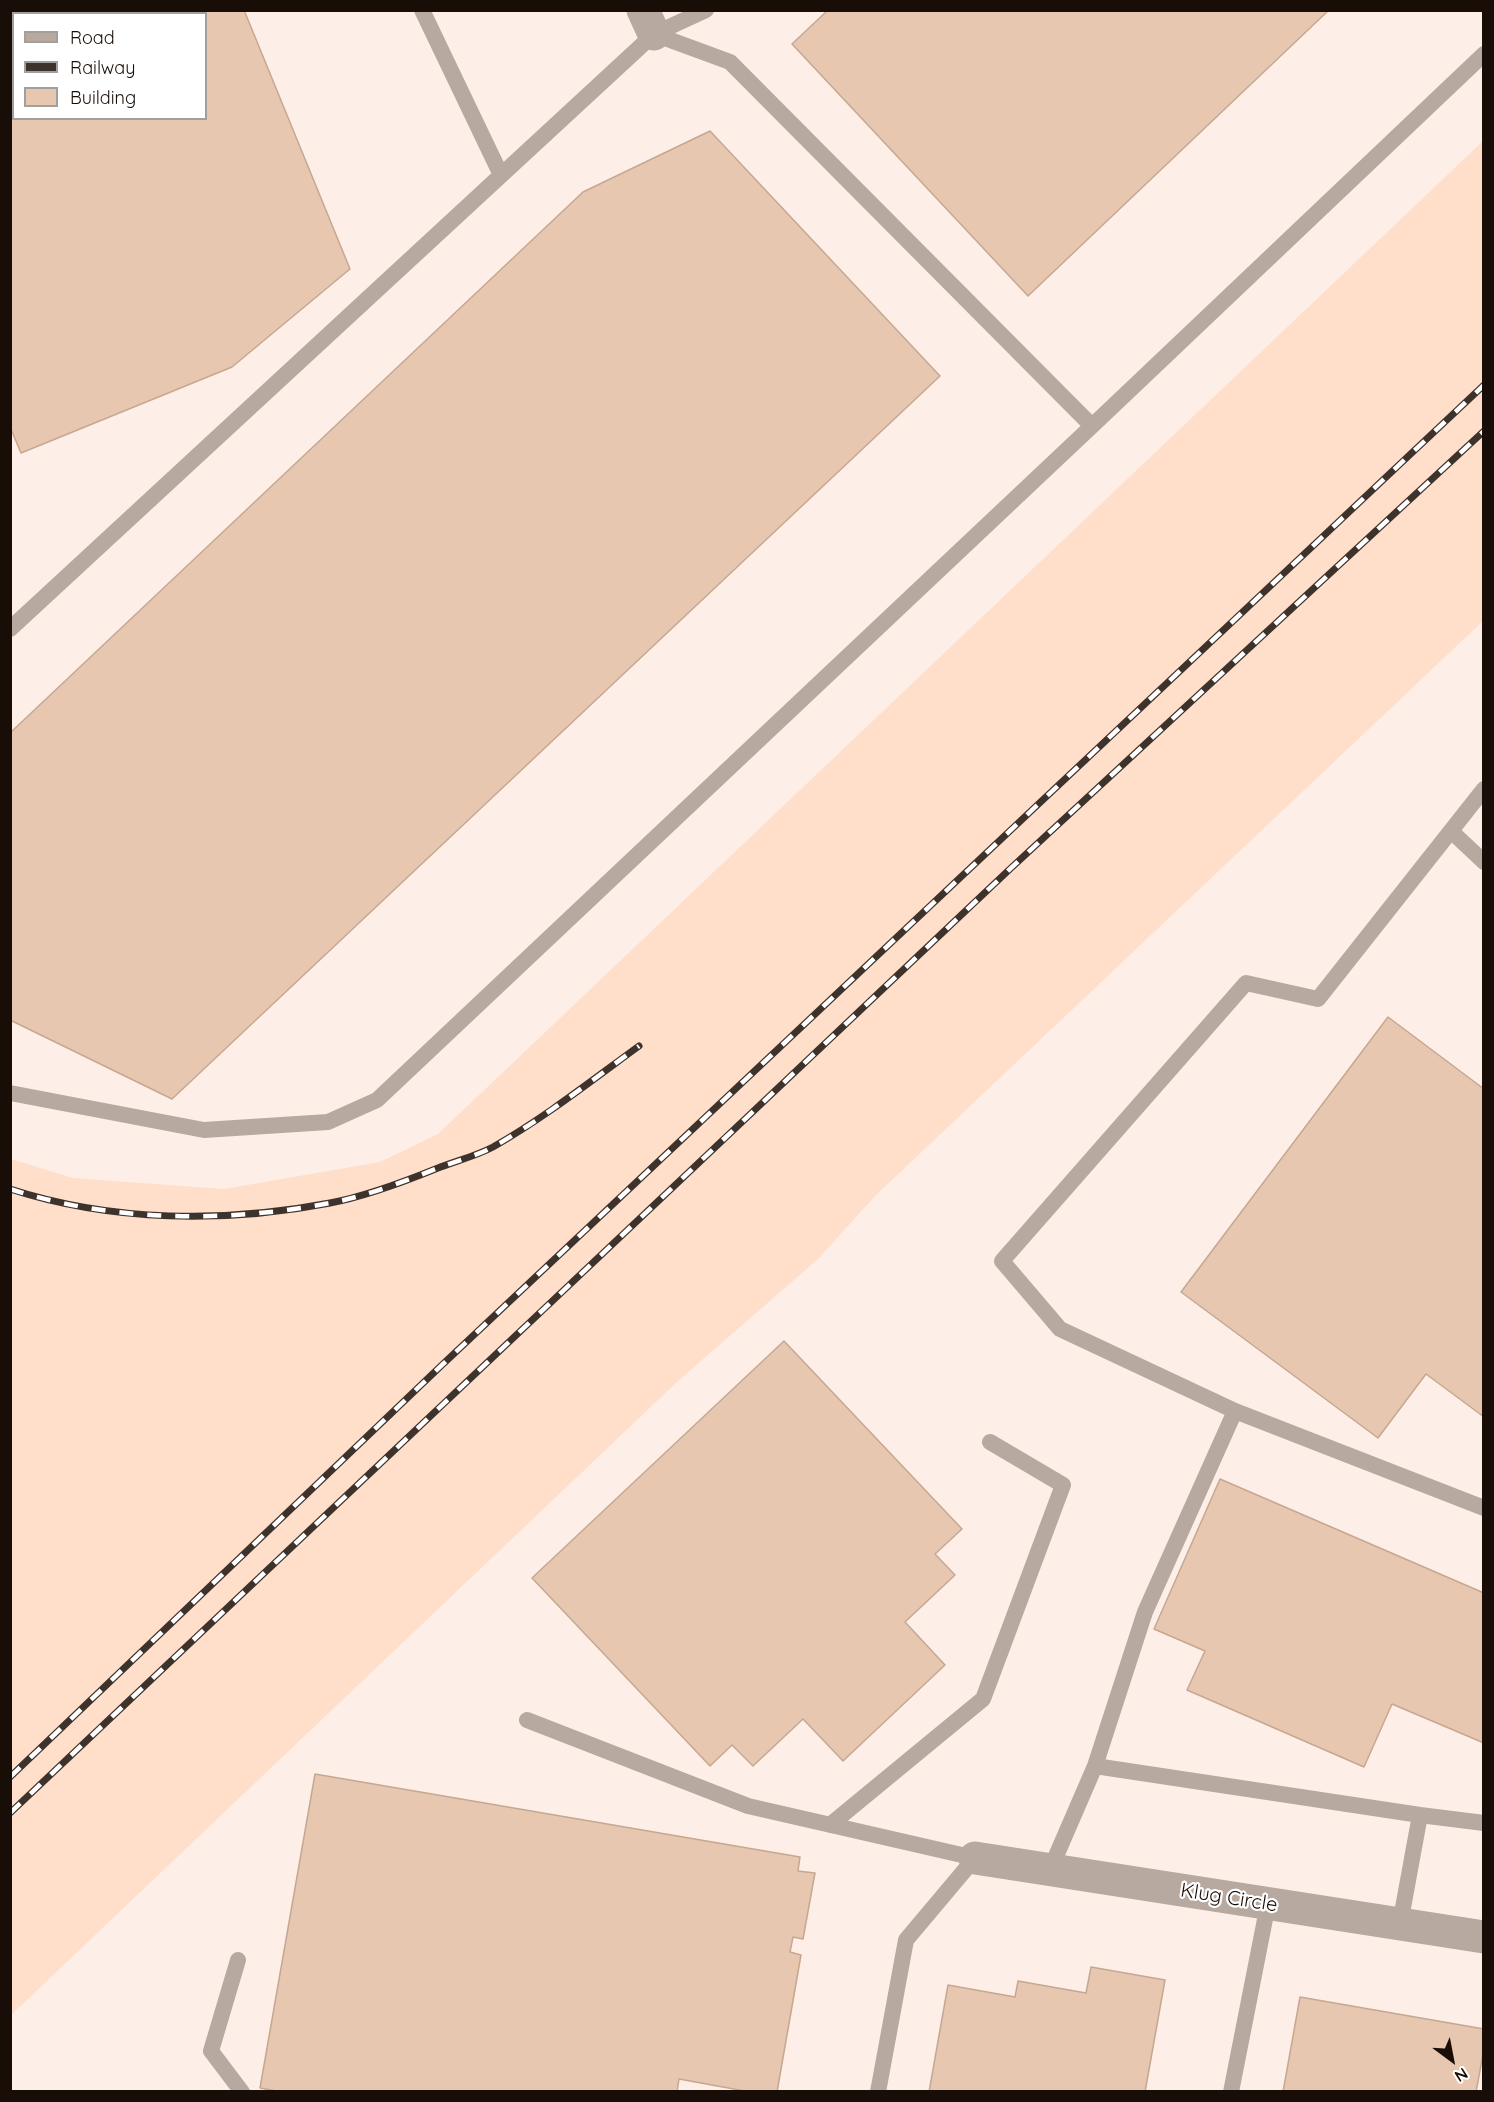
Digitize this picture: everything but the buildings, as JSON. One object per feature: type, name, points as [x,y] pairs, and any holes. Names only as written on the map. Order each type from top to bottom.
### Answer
[{"type":"street","name":"Klug Circle","points":[[975,1858],[1484,1937]]},
{"type":"lane","points":[[422,10],[501,175]]},
{"type":"lane","points":[[10,629],[501,175],[648,22],[706,10]]},
{"type":"lane","points":[[648,22],[730,62],[1092,426]]},
{"type":"lane","points":[[10,1093],[204,1130],[328,1122],[377,1100],[1484,54]]},
{"type":"lane","points":[[1484,789],[1318,999],[1246,983],[1002,1261],[1060,1329],[1235,1411],[1484,1508]]},
{"type":"lane","points":[[1451,831],[1484,862]]},
{"type":"lane","points":[[1050,1870],[1095,1767],[1145,1612],[1235,1411]]},
{"type":"lane","points":[[830,1825],[983,1699],[1063,1485],[990,1442]]},
{"type":"lane","points":[[527,1720],[748,1806],[975,1858],[906,1940],[878,2091]]},
{"type":"lane","points":[[1095,1767],[1484,1823]]},
{"type":"lane","points":[[1400,1924],[1420,1815]]},
{"type":"lane","points":[[1232,2091],[1269,1904]]},
{"type":"lane","points":[[238,1960],[212,2051],[242,2091]]},
{"type":"shaded area","points":[[1483,141],[1483,621],[875,1196],[818,1259],[678,1381],[11,2015],[11,1159],[73,1178],[224,1189],[380,1162],[438,1134]]},
{"type":"railway","points":[[10,1777],[443,1364],[1484,385]]},
{"type":"railway","points":[[10,1813],[1011,868],[1484,431]]},
{"type":"railway","points":[[10,1189],[88,1208],[169,1216],[250,1214],[343,1200],[370,1193],[493,1147],[549,1112],[639,1046]]}]
